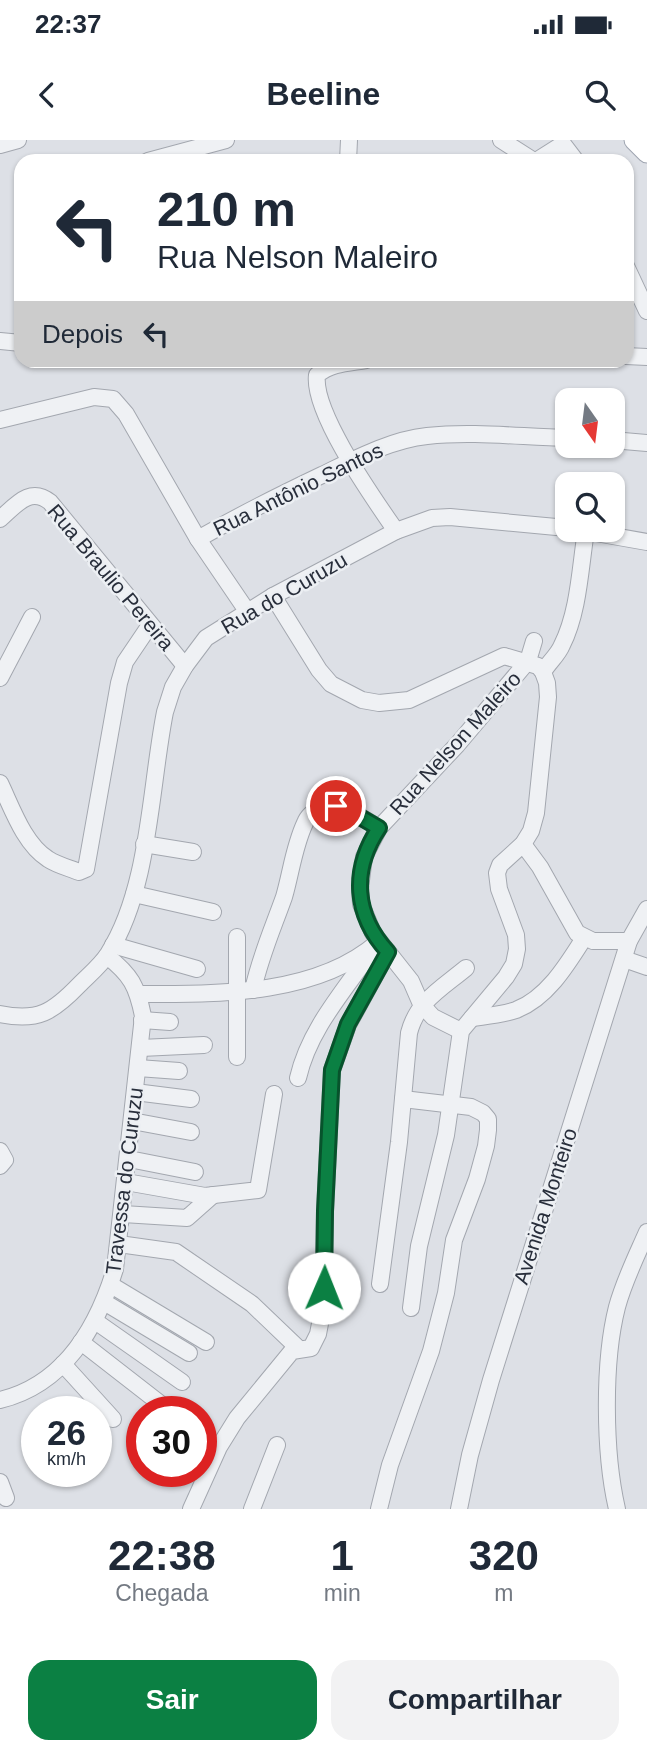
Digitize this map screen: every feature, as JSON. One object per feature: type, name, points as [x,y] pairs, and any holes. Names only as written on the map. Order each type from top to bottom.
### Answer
[{"type":"main road","points":[[635,140],[647,153]]},
{"type":"street","points":[[0,145],[18,140]]},
{"type":"street","points":[[184,154],[209,149],[226,140]]},
{"type":"street","points":[[501,140],[524,154]]},
{"type":"street","points":[[547,154],[563,144],[571,154]]},
{"type":"street","points":[[634,284],[647,310]]},
{"type":"street","points":[[325,368],[317,375],[317,391],[351,461],[396,531]]},
{"type":"street","points":[[0,420],[94,397],[106,396],[113,399],[126,414],[198,539],[247,611]]},
{"type":"street","name":"Rua Antônio Santos","points":[[198,539],[247,511],[351,461],[402,441],[428,436],[473,434],[555,437]]},
{"type":"street","points":[[625,441],[647,443]]},
{"type":"street","name":"Rua Braulio Pereira","points":[[0,519],[26,498],[37,494],[42,496],[60,512],[185,666]]},
{"type":"street","name":"Rua do Curuzu","points":[[110,951],[134,894],[164,712],[173,687],[206,638],[272,596],[396,531],[432,518],[450,517],[555,527]]},
{"type":"street","points":[[625,538],[647,542]]},
{"type":"street","points":[[411,1308],[419,1246],[446,1135],[461,1031],[514,964],[516,935],[497,873],[500,865],[523,845],[531,831],[536,813],[548,696],[546,667],[562,647],[575,601],[584,542]]},
{"type":"street","points":[[272,596],[319,670],[331,684],[362,700],[379,704],[396,703],[426,694],[504,656],[546,667]]},
{"type":"street","points":[[0,678],[32,617]]},
{"type":"street","points":[[0,783],[31,844],[58,864],[79,872],[86,869],[118,682],[125,662],[150,625]]},
{"type":"street","points":[[528,661],[534,640]]},
{"type":"street","name":"Rua Nelson Maleiro","points":[[461,1031],[433,1017],[421,1004],[411,981],[383,947],[366,920],[360,888],[364,857],[379,828],[457,745],[528,661]]},
{"type":"street","points":[[245,991],[257,970],[284,895],[305,822],[313,812],[323,807],[336,806],[379,828]]},
{"type":"street","points":[[144,844],[193,852]]},
{"type":"street","points":[[523,845],[540,867],[577,933],[584,939],[593,941],[629,941]]},
{"type":"street","points":[[134,894],[214,912]]},
{"type":"street","name":"Avenida Monteiro","points":[[459,1509],[470,1455],[491,1380],[629,941],[647,909]]},
{"type":"street","points":[[237,937],[245,991],[237,1057]]},
{"type":"street","points":[[472,1018],[517,1009],[533,1000],[566,967],[584,939]]},
{"type":"street","points":[[110,951],[138,994],[219,994],[245,991],[328,971],[383,947]]},
{"type":"street","points":[[298,1079],[302,1060],[313,1035],[383,947]]},
{"type":"street","points":[[191,1509],[219,1447],[237,1418],[292,1350],[304,1348],[318,1334],[323,1308],[332,1070],[348,1024],[383,947]]},
{"type":"street","points":[[110,951],[197,969]]},
{"type":"street","points":[[0,1013],[15,1017],[35,1016],[53,1010],[110,951]]},
{"type":"street","points":[[624,959],[647,967]]},
{"type":"street","points":[[380,1284],[413,1017],[421,1004],[467,968]]},
{"type":"street","name":"Travessa do Curuzu","points":[[0,1400],[18,1396],[43,1384],[62,1364],[95,1321],[116,1269],[141,1048],[142,1020],[138,994]]},
{"type":"street","points":[[142,1020],[170,1022]]},
{"type":"street","points":[[141,1048],[204,1045]]},
{"type":"street","points":[[138,1068],[179,1071]]},
{"type":"street","points":[[135,1092],[191,1098]]},
{"type":"street","points":[[126,1182],[205,1196],[258,1190],[274,1094]]},
{"type":"street","points":[[379,1509],[390,1465],[431,1352],[446,1293],[454,1240],[486,1146],[488,1119],[471,1107],[402,1099]]},
{"type":"street","points":[[132,1121],[191,1132]]},
{"type":"street","points":[[128,1159],[195,1172]]},
{"type":"street","points":[[123,1213],[187,1218],[213,1195]]},
{"type":"street","points":[[617,1509],[608,1427],[612,1334],[627,1277],[647,1232]]},
{"type":"street","points":[[119,1244],[176,1252],[252,1304],[304,1348]]},
{"type":"street","points":[[110,1285],[206,1342]]},
{"type":"street","points":[[104,1302],[189,1353]]},
{"type":"street","points":[[95,1321],[182,1382]]},
{"type":"street","points":[[81,1342],[150,1396]]},
{"type":"street","points":[[62,1364],[113,1419]]},
{"type":"street","points":[[252,1509],[277,1445]]},
{"type":"route","points":[[324,1288],[332,1070],[348,1024],[388,952],[378,942],[366,920],[360,888],[364,857],[379,828],[336,806]]}]
